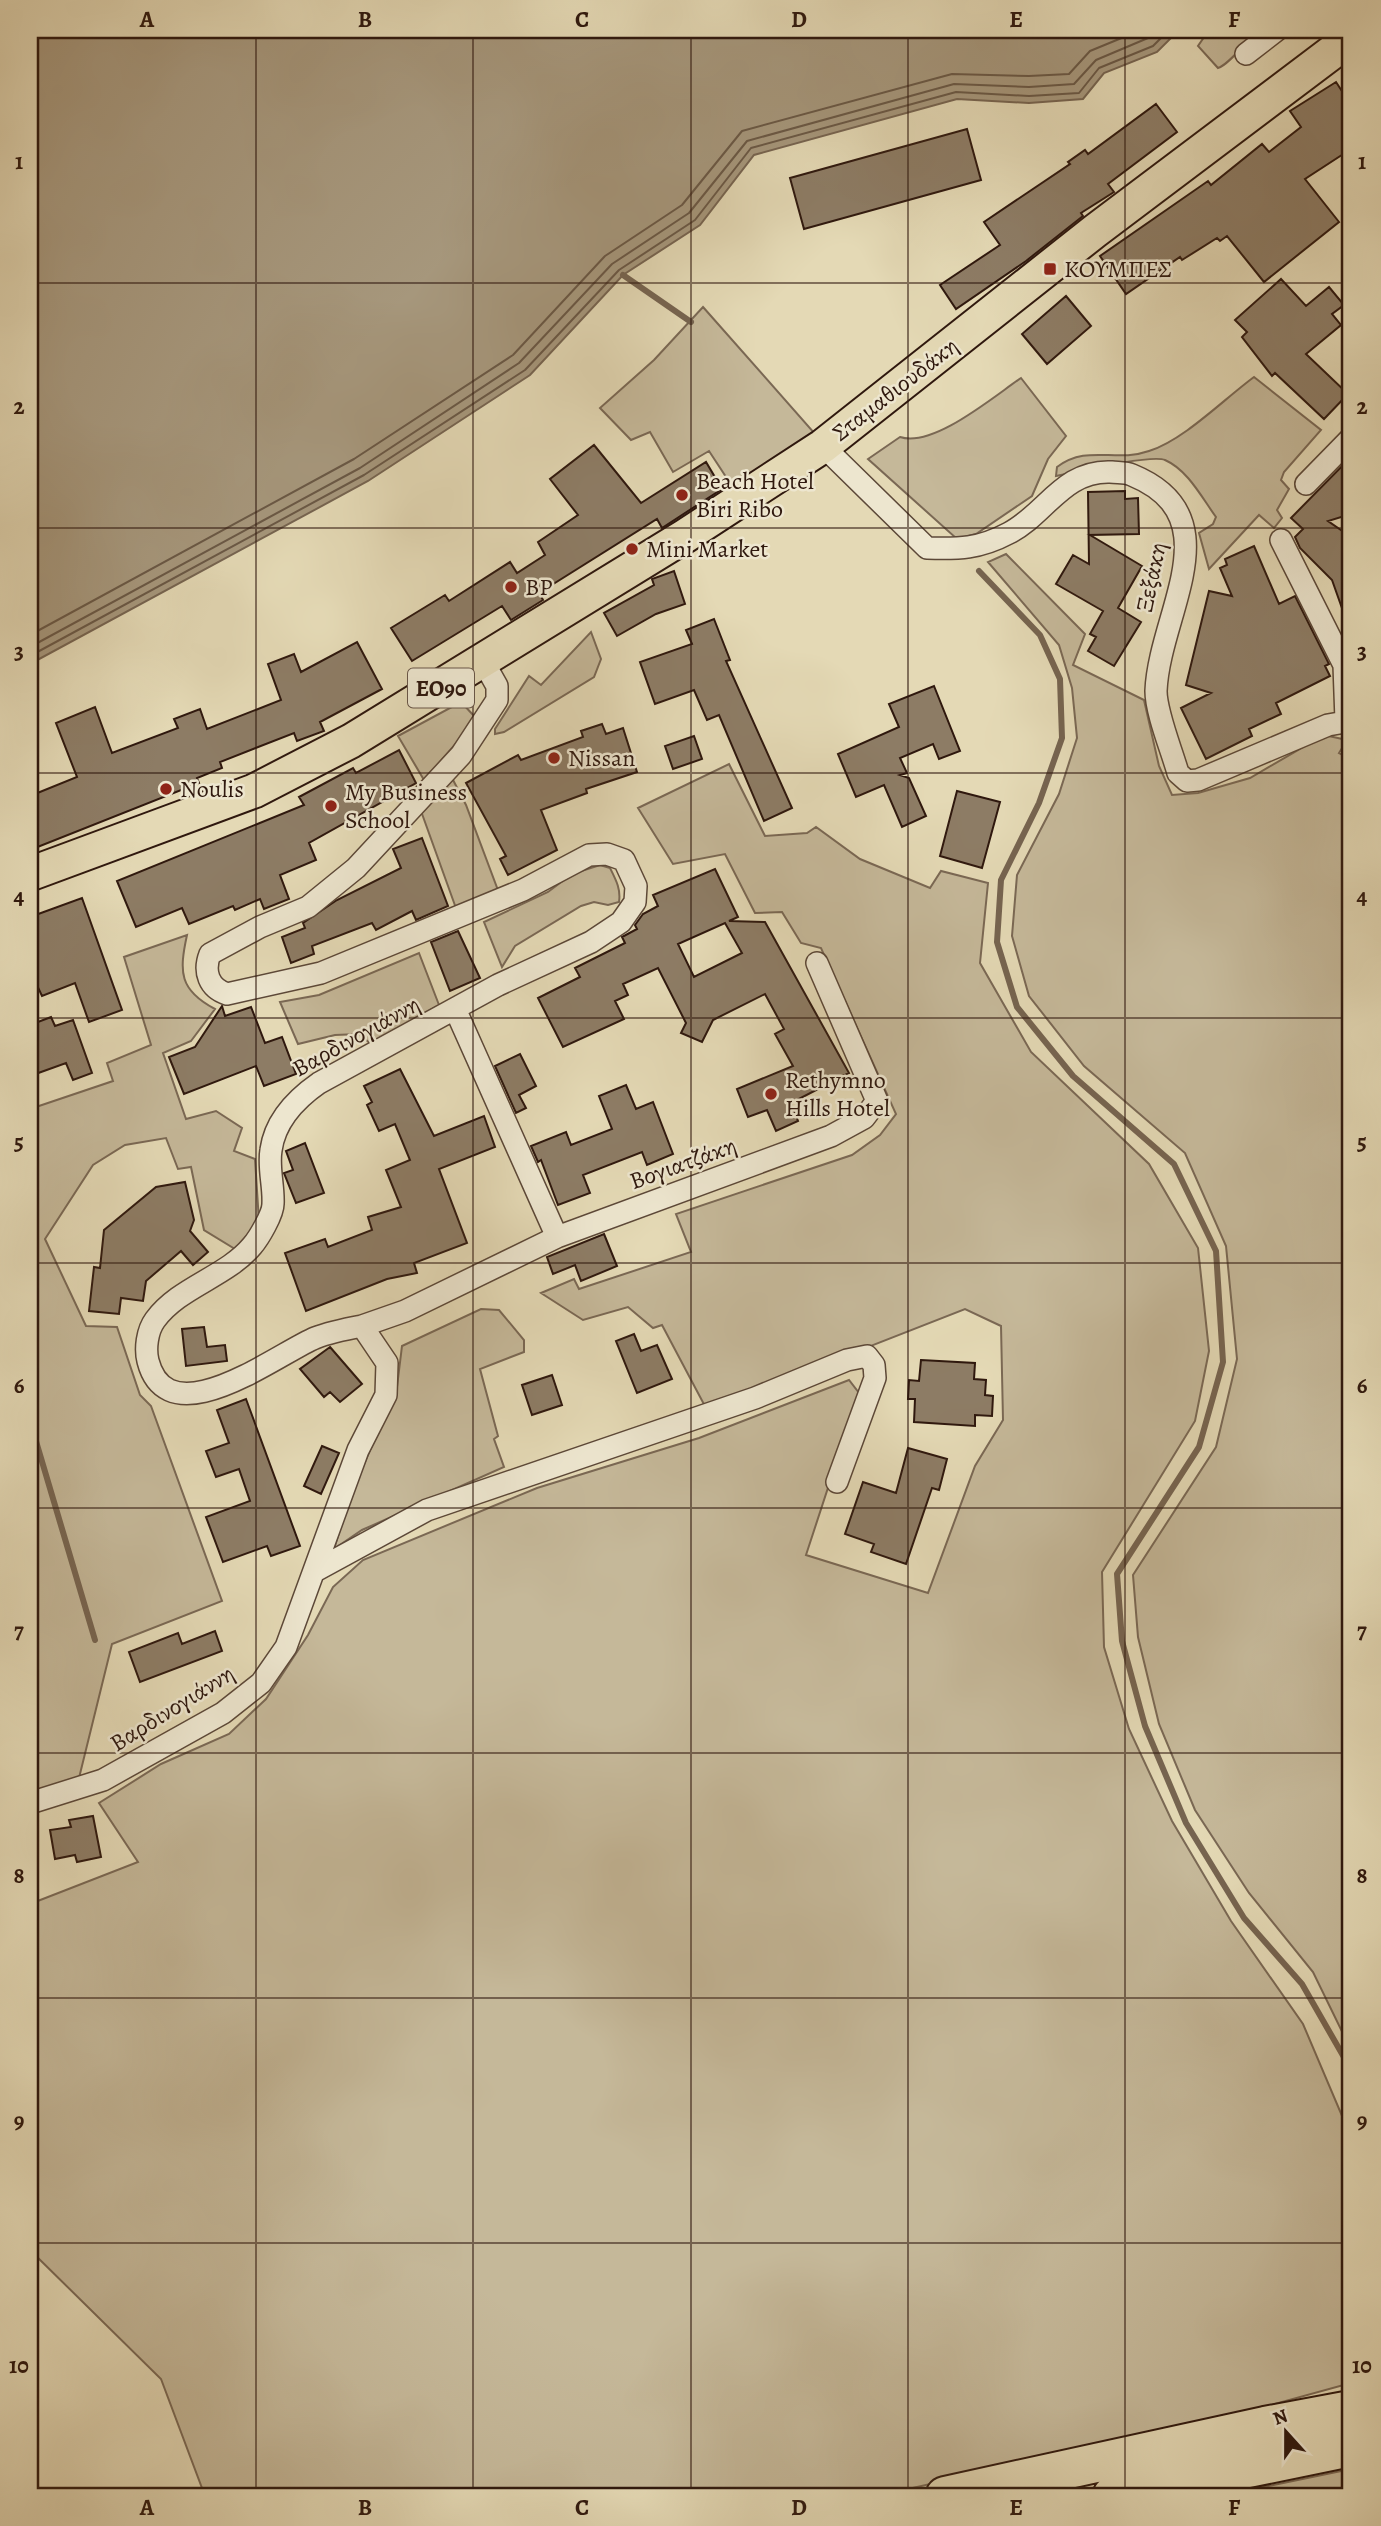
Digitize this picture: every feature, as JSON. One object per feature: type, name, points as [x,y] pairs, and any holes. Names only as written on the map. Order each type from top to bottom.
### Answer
[{"type":"highway","points":[[1112,2496],[1268,2443],[1351,2410]]},
{"type":"highway","points":[[945,2496],[1268,2443],[1351,2447]]},
{"type":"main road","name":"Σταμαθιουδάκη","points":[[30,874],[254,791],[351,741],[484,663],[823,446],[1095,231],[1351,38]]},
{"type":"street","points":[[1246,54],[1277,30]]},
{"type":"street","points":[[1306,484],[1351,438]]},
{"type":"street","name":"Ξεξάκη","points":[[823,446],[927,548],[968,550],[1011,532],[1066,484],[1096,472],[1129,473],[1162,490],[1182,516],[1188,543],[1158,667],[1156,694],[1178,773],[1187,781],[1198,780],[1328,724],[1349,721]]},
{"type":"street","points":[[1282,540],[1344,665],[1349,721]]},
{"type":"street","name":"Βαρδινογιάννη","points":[[30,1803],[103,1780],[223,1713],[261,1683],[286,1647],[358,1450],[386,1395],[387,1363],[362,1326],[315,1338],[215,1391],[183,1392],[164,1388],[151,1373],[145,1350],[154,1322],[174,1301],[216,1275],[253,1246],[273,1206],[271,1149],[295,1100],[365,1057],[456,1011],[498,985],[591,942],[621,922],[635,902],[636,886],[624,859],[607,853],[589,855],[523,890],[321,974],[227,994],[216,990],[211,982],[207,962],[210,954],[260,927],[308,907],[356,868],[461,755],[497,700],[497,686],[484,663]]},
{"type":"street","name":"Βογιατζάκη","points":[[362,1326],[405,1311],[557,1237],[786,1154],[864,1118],[877,1101],[817,963]]},
{"type":"street","points":[[456,1011],[557,1237]]},
{"type":"street","points":[[315,1571],[428,1510],[755,1398],[847,1360],[867,1356],[874,1365],[875,1378],[837,1482]]},
{"type":"shaded area","points":[[1209,30],[1259,30],[1228,62],[1218,68],[1198,46]]},
{"type":"shaded area","points":[[703,307],[816,435],[734,489],[709,451],[673,472],[650,432],[631,440],[600,408],[654,360]]},
{"type":"shaded area","points":[[1254,377],[1321,430],[1284,472],[1281,480],[1289,489],[1277,510],[1282,518],[1274,528],[1259,515],[1209,569],[1199,533],[1213,524],[1216,517],[1181,470],[1165,460],[1145,459],[1056,476],[1057,467],[1080,456],[1137,454],[1162,446],[1190,429]]},
{"type":"shaded area","points":[[1021,378],[1066,436],[1048,459],[1032,496],[976,534],[957,539],[868,459],[900,437],[929,435],[962,419]]},
{"type":"shaded area","points":[[1006,554],[1085,634],[1073,665],[1144,700],[1159,766],[1172,795],[1198,793],[1250,778],[1324,735],[1347,740],[1339,753],[1351,759],[1351,2050],[1313,1972],[1249,1893],[1195,1810],[1159,1724],[1138,1637],[1133,1575],[1216,1447],[1237,1359],[1226,1246],[1185,1153],[1084,1066],[1029,996],[1012,936],[1017,875],[1059,794],[1077,738],[1072,688],[1059,645],[988,562]]},
{"type":"shaded area","points":[[591,632],[601,659],[594,677],[504,732],[495,734],[495,729],[529,676],[541,685]]},
{"type":"shaded area","points":[[461,702],[475,717],[466,732],[424,780],[398,736]]},
{"type":"shaded area","points":[[729,764],[765,836],[807,833],[816,827],[860,859],[930,888],[941,871],[988,883],[980,963],[1031,1052],[1149,1164],[1198,1248],[1209,1351],[1195,1421],[1102,1572],[1104,1647],[1129,1729],[1172,1821],[1231,1921],[1303,2024],[1351,2137],[1351,2383],[1220,2419],[877,2496],[205,2496],[161,2379],[30,2250],[30,1904],[138,1862],[99,1803],[161,1764],[229,1734],[266,1699],[308,1635],[333,1587],[363,1560],[537,1488],[699,1438],[849,1380],[859,1393],[806,1555],[928,1593],[975,1466],[1003,1420],[1001,1326],[965,1309],[707,1410],[662,1325],[653,1328],[628,1307],[583,1320],[541,1293],[574,1279],[579,1289],[691,1252],[676,1214],[852,1155],[880,1135],[896,1114],[821,948],[801,943],[782,912],[755,913],[725,854],[673,864],[638,808]]},
{"type":"shaded area","points":[[451,776],[466,805],[499,893],[457,911],[421,811]]},
{"type":"shaded area","points":[[600,865],[610,868],[619,889],[619,902],[608,905],[594,902],[581,906],[515,946],[502,967],[484,922],[548,892],[572,874]]},
{"type":"shaded area","points":[[187,935],[183,970],[188,987],[194,995],[215,1009],[191,1041],[163,1053],[186,1119],[216,1111],[242,1128],[234,1151],[255,1159],[259,1222],[235,1249],[204,1230],[191,1167],[178,1169],[166,1138],[125,1145],[93,1165],[45,1239],[86,1326],[117,1327],[140,1395],[151,1406],[222,1601],[112,1644],[79,1778],[30,1794],[30,1109],[113,1081],[107,1063],[151,1045],[124,957]]},
{"type":"shaded area","points":[[419,953],[439,1005],[371,1044],[359,1034],[335,1035],[298,1044],[280,1002],[319,995]]},
{"type":"shaded area","points":[[481,1309],[499,1310],[524,1340],[524,1352],[480,1369],[498,1436],[494,1439],[504,1467],[362,1530],[334,1549],[350,1497],[397,1387],[402,1346]]},
{"type":"shaded area","points":[[1351,2469],[1351,2496],[1220,2496]]},
{"type":"water","points":[[30,30],[1179,30],[1157,52],[1104,73],[1083,99],[1029,103],[957,99],[754,155],[700,225],[623,275],[530,375],[368,481],[30,664]]},
{"type":"building","points":[[1336,82],[1351,105],[1351,149],[1305,179],[1339,222],[1264,282],[1227,236],[1220,241],[1217,238],[1182,260],[1180,257],[1126,294],[1100,256],[1208,181],[1211,185],[1262,144],[1269,152],[1301,127],[1290,111]]},
{"type":"building","points":[[1156,104],[1177,132],[1108,184],[1114,192],[1081,213],[1083,216],[1026,261],[956,309],[940,285],[1000,245],[984,222],[1070,164],[1068,162],[1085,150],[1088,154]]},
{"type":"building","points":[[967,129],[981,180],[804,229],[790,178]]},
{"type":"building","points":[[1281,279],[1306,306],[1329,287],[1344,305],[1332,314],[1341,325],[1306,354],[1348,394],[1324,419],[1275,373],[1272,376],[1242,337],[1247,332],[1235,320]]},
{"type":"building","points":[[1066,296],[1091,326],[1047,364],[1022,334]]},
{"type":"building","points":[[594,445],[641,503],[706,462],[722,489],[662,528],[657,519],[539,593],[543,600],[511,620],[502,606],[412,661],[391,628],[445,595],[449,601],[510,562],[517,573],[545,555],[538,542],[578,515],[550,479]]},
{"type":"building","points":[[1351,457],[1351,514],[1328,521],[1351,537],[1349,628],[1332,580],[1300,548],[1295,537],[1303,529],[1291,518]]},
{"type":"building","points":[[1125,491],[1125,499],[1138,498],[1139,534],[1090,535],[1142,566],[1118,608],[1141,622],[1114,666],[1088,651],[1096,637],[1090,634],[1103,611],[1056,584],[1073,555],[1089,564],[1088,492]]},
{"type":"building","points":[[1254,546],[1279,604],[1295,596],[1329,664],[1325,666],[1330,676],[1276,703],[1281,714],[1249,729],[1252,736],[1206,759],[1181,708],[1211,693],[1186,685],[1209,591],[1232,596],[1220,568],[1227,565],[1225,559]]},
{"type":"building","points":[[674,571],[685,604],[656,614],[617,636],[604,613],[654,585],[652,579]]},
{"type":"building","points":[[714,619],[730,660],[726,661],[792,808],[764,821],[719,715],[707,720],[694,690],[655,704],[640,662],[692,644],[686,630]]},
{"type":"building","points":[[357,642],[382,689],[320,722],[324,731],[297,741],[294,733],[220,762],[222,768],[197,778],[199,783],[30,850],[30,796],[77,777],[56,723],[95,707],[112,753],[178,728],[174,719],[200,709],[207,729],[281,700],[268,664],[294,654],[301,672]]},
{"type":"building","points":[[934,686],[960,751],[939,759],[933,744],[900,758],[907,773],[900,775],[909,778],[926,816],[902,827],[884,785],[856,797],[838,754],[899,727],[889,704]]},
{"type":"building","points":[[602,724],[606,734],[623,728],[637,772],[586,789],[587,793],[541,810],[557,850],[508,875],[500,859],[506,856],[466,783],[518,755],[521,760],[583,737],[581,731]]},
{"type":"building","points":[[694,736],[702,759],[673,769],[665,746]]},
{"type":"building","points":[[399,750],[416,783],[309,843],[316,860],[280,875],[289,899],[264,909],[260,899],[235,910],[233,906],[189,924],[182,908],[136,927],[117,881],[304,805],[299,797],[353,768],[356,773]]},
{"type":"building","points":[[957,791],[1000,802],[982,868],[940,856]]},
{"type":"building","points":[[422,838],[448,906],[416,920],[412,911],[376,930],[372,923],[312,946],[314,954],[291,963],[282,937],[305,928],[303,923],[337,900],[401,868],[393,849]]},
{"type":"building","points":[[715,869],[738,917],[729,921],[765,922],[849,1073],[791,1103],[798,1121],[776,1131],[767,1110],[748,1117],[737,1089],[793,1066],[775,1034],[784,1029],[765,994],[713,1020],[702,1042],[681,1033],[686,1023],[658,968],[623,984],[628,995],[615,1001],[624,1019],[563,1047],[538,998],[580,977],[575,968],[625,943],[622,937],[637,929],[635,925],[643,914],[658,906],[653,895]],"holes":[[[725,923],[742,953],[694,977],[678,944]]]},
{"type":"building","points":[[82,898],[122,1010],[89,1022],[75,983],[42,996],[36,983],[30,986],[30,917]]},
{"type":"building","points":[[458,931],[480,978],[450,991],[431,942]]},
{"type":"building","points":[[222,1006],[225,1016],[251,1007],[265,1043],[282,1037],[296,1074],[264,1086],[256,1066],[184,1094],[169,1057],[195,1047]]},
{"type":"building","points":[[51,1017],[55,1026],[73,1020],[92,1073],[73,1080],[66,1063],[30,1076],[30,1025]]},
{"type":"building","points":[[520,1054],[536,1086],[519,1095],[526,1108],[516,1113],[495,1066]]},
{"type":"building","points":[[400,1069],[434,1136],[484,1116],[495,1147],[439,1169],[467,1243],[414,1263],[417,1273],[387,1279],[306,1311],[285,1253],[325,1239],[328,1247],[372,1230],[368,1217],[401,1207],[386,1170],[410,1160],[395,1124],[379,1131],[367,1105],[372,1102],[364,1086]]},
{"type":"building","points":[[626,1085],[636,1109],[653,1102],[673,1154],[647,1165],[642,1152],[583,1175],[590,1193],[558,1205],[541,1160],[538,1162],[531,1146],[566,1132],[571,1145],[612,1129],[599,1096]]},
{"type":"building","points":[[305,1143],[324,1193],[296,1203],[284,1173],[293,1170],[286,1151]]},
{"type":"building","points":[[185,1182],[194,1220],[190,1231],[208,1252],[193,1265],[181,1251],[146,1281],[143,1301],[121,1298],[119,1314],[89,1311],[94,1267],[100,1268],[104,1230],[156,1187]]},
{"type":"building","points":[[604,1234],[617,1266],[581,1281],[575,1265],[553,1274],[547,1257]]},
{"type":"building","points":[[204,1327],[207,1347],[225,1345],[227,1361],[186,1366],[182,1329]]},
{"type":"building","points":[[634,1334],[641,1351],[657,1345],[672,1379],[637,1393],[616,1341]]},
{"type":"building","points":[[330,1347],[362,1384],[340,1402],[330,1392],[324,1397],[300,1369]]},
{"type":"building","points":[[921,1360],[975,1363],[974,1379],[986,1380],[985,1395],[993,1396],[992,1416],[975,1415],[975,1426],[914,1422],[915,1399],[908,1399],[909,1380],[919,1381]]},
{"type":"building","points":[[552,1375],[562,1405],[532,1415],[522,1385]]},
{"type":"building","points":[[246,1399],[300,1546],[271,1556],[267,1546],[223,1562],[206,1517],[250,1501],[239,1469],[216,1477],[206,1451],[229,1443],[217,1410]]},
{"type":"building","points":[[322,1446],[339,1453],[321,1494],[304,1486]]},
{"type":"building","points":[[908,1448],[947,1459],[939,1490],[932,1488],[906,1564],[871,1552],[874,1544],[845,1534],[863,1482],[896,1493]]},
{"type":"building","points":[[215,1631],[222,1651],[140,1682],[129,1652],[178,1633],[182,1644]]},
{"type":"building","points":[[93,1816],[101,1857],[77,1862],[75,1855],[55,1859],[50,1830],[71,1827],[69,1820]]},
{"type":"waterway","points":[[623,275],[691,322]]},
{"type":"waterway","points":[[979,571],[1040,635],[1060,679],[1062,738],[1039,803],[1001,880],[997,942],[1017,1007],[1073,1076],[1174,1164],[1216,1251],[1223,1362],[1199,1447],[1117,1574],[1122,1641],[1145,1726],[1186,1823],[1244,1918],[1302,1984],[1345,2059],[1351,2080]]},
{"type":"waterway","points":[[30,1421],[95,1640]]},
{"type":"place","name":"ΚΟΥΜΠΕΣ","points":[[1050,269]]},
{"type":"place","name":"Beach Hotel Biri Ribo","points":[[682,495]]},
{"type":"place","name":"Mini Market","points":[[632,549]]},
{"type":"place","name":"BP","points":[[511,587]]},
{"type":"place","name":"Nissan","points":[[554,758]]},
{"type":"place","name":"Noulis","points":[[166,789]]},
{"type":"place","name":"My Business School","points":[[331,806]]},
{"type":"place","name":"Rethymno Hills Hotel","points":[[771,1094]]}]
